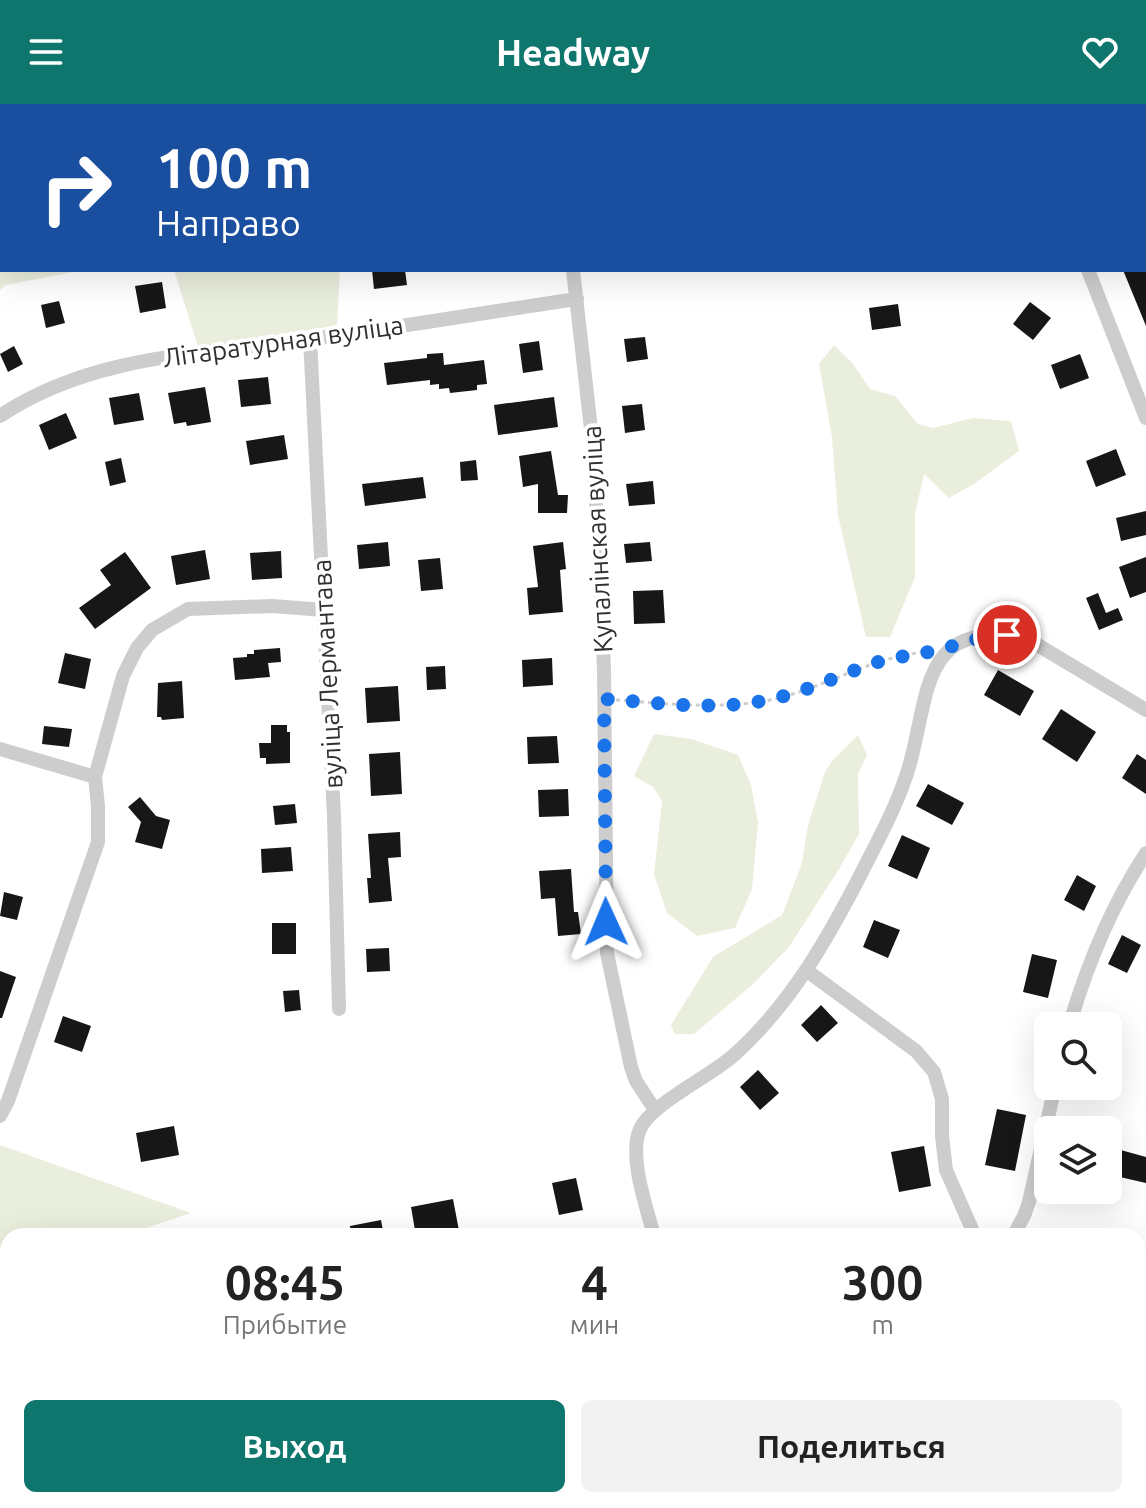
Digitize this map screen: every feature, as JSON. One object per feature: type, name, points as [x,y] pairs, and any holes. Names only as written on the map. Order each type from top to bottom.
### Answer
[{"type":"street","name":"Купалінская вуліца","points":[[573,272],[591,429],[604,699],[607,953],[631,1067],[644,1096],[655,1110]]},
{"type":"street","points":[[1089,272],[1146,418]]},
{"type":"street","name":"Літаратурная вуліца","points":[[0,416],[21,402],[97,370],[179,354],[310,339],[577,299]]},
{"type":"street","name":"вуліца Лермантава","points":[[310,339],[339,1009]]},
{"type":"street","points":[[0,1116],[8,1101],[98,842],[95,777],[123,676],[137,648],[152,630],[188,609],[272,606],[324,610]]},
{"type":"street","points":[[652,1228],[637,1162],[639,1131],[655,1110],[707,1077],[762,1026],[806,970],[834,927],[901,791],[929,680],[939,661],[952,647],[978,638],[1007,635],[1026,638],[1146,710]]},
{"type":"street","points":[[0,749],[95,777]]},
{"type":"street","points":[[1073,1012],[1106,927],[1146,853]]},
{"type":"street","points":[[806,970],[916,1051],[934,1072],[942,1099],[946,1170],[971,1228]]},
{"type":"street","points":[[1017,1228],[1029,1202],[1052,1100]]},
{"type":"path","points":[[604,699],[738,705],[806,691],[873,664],[905,655],[952,647]]},
{"type":"green space","points":[[0,272],[74,272],[6,285],[0,290]]},
{"type":"green space","points":[[175,272],[340,272],[337,325],[199,350]]},
{"type":"green space","points":[[834,345],[853,364],[870,389],[895,396],[918,424],[933,428],[973,418],[1011,421],[1019,451],[949,498],[924,474],[915,514],[915,577],[890,637],[866,637],[838,515],[832,437],[819,364]]},
{"type":"green space","points":[[654,734],[692,739],[738,755],[751,785],[758,823],[752,889],[735,928],[697,936],[667,913],[654,874],[662,801],[653,787],[634,776]]},
{"type":"green space","points":[[858,735],[867,755],[858,774],[859,834],[839,869],[789,947],[752,985],[694,1034],[675,1034],[671,1025],[713,957],[782,915],[802,863],[808,825],[825,772]]},
{"type":"green space","points":[[0,1145],[191,1213],[147,1228],[0,1228]]},
{"type":"building","points":[[372,272],[405,272],[407,285],[374,289]]},
{"type":"building","points":[[1124,272],[1146,272],[1146,326]]},
{"type":"building","points":[[162,282],[166,308],[140,313],[135,286]]},
{"type":"building","points":[[59,301],[65,323],[46,328],[41,305]]},
{"type":"building","points":[[1030,302],[1051,318],[1033,340],[1013,324]]},
{"type":"building","points":[[898,304],[901,326],[872,330],[869,308]]},
{"type":"building","points":[[645,337],[648,359],[627,362],[624,339]]},
{"type":"building","points":[[539,341],[543,370],[523,373],[519,344]]},
{"type":"building","points":[[14,346],[23,364],[8,372],[0,354]]},
{"type":"building","points":[[443,353],[444,365],[484,360],[487,384],[477,385],[477,390],[450,393],[449,388],[439,389],[439,384],[430,385],[430,380],[387,385],[384,363]]},
{"type":"building","points":[[1080,354],[1089,378],[1060,389],[1051,365]]},
{"type":"building","points":[[268,377],[271,404],[241,407],[238,380]]},
{"type":"building","points":[[205,387],[211,422],[187,426],[186,422],[174,424],[168,393]]},
{"type":"building","points":[[139,393],[144,420],[114,425],[109,398]]},
{"type":"building","points":[[554,397],[558,427],[498,435],[494,405]]},
{"type":"building","points":[[642,404],[645,430],[625,433],[622,406]]},
{"type":"building","points":[[66,413],[77,438],[49,450],[39,425]]},
{"type":"building","points":[[284,435],[288,459],[250,465],[246,441]]},
{"type":"building","points":[[1116,449],[1126,475],[1096,487],[1086,461]]},
{"type":"building","points":[[551,451],[558,495],[568,495],[567,513],[538,513],[538,484],[523,487],[519,456]]},
{"type":"building","points":[[121,458],[126,482],[110,486],[105,462]]},
{"type":"building","points":[[476,460],[478,480],[461,481],[460,462]]},
{"type":"building","points":[[423,477],[426,498],[365,506],[362,484]]},
{"type":"building","points":[[653,481],[655,504],[629,506],[626,484]]},
{"type":"building","points":[[1146,511],[1146,535],[1121,541],[1116,518]]},
{"type":"building","points":[[388,542],[390,566],[359,569],[357,545]]},
{"type":"building","points":[[563,542],[566,569],[560,570],[563,612],[529,615],[527,588],[538,587],[533,546]]},
{"type":"building","points":[[650,542],[652,561],[626,563],[624,544]]},
{"type":"building","points":[[205,550],[210,579],[176,585],[171,556]]},
{"type":"building","points":[[281,551],[282,578],[252,580],[250,553]]},
{"type":"building","points":[[125,552],[151,588],[95,629],[79,608],[111,585],[100,570]]},
{"type":"building","points":[[1146,557],[1146,592],[1130,598],[1119,567]]},
{"type":"building","points":[[440,558],[443,589],[421,591],[418,560]]},
{"type":"building","points":[[663,590],[665,623],[634,624],[633,591]]},
{"type":"building","points":[[1098,593],[1106,613],[1118,608],[1123,620],[1099,630],[1086,598]]},
{"type":"building","points":[[280,648],[281,662],[268,663],[270,677],[235,680],[233,658],[247,657],[247,654],[254,654],[254,650]]},
{"type":"building","points":[[65,653],[91,659],[85,689],[58,683]]},
{"type":"building","points":[[552,658],[553,685],[523,687],[522,660]]},
{"type":"building","points":[[445,666],[446,689],[427,690],[426,667]]},
{"type":"building","points":[[998,670],[1034,691],[1020,716],[984,695]]},
{"type":"building","points":[[182,681],[184,718],[162,720],[157,717],[158,683]]},
{"type":"building","points":[[398,686],[400,721],[367,723],[365,688]]},
{"type":"building","points":[[1061,709],[1096,732],[1077,762],[1042,739]]},
{"type":"building","points":[[271,725],[287,725],[287,732],[290,732],[290,763],[266,764],[266,758],[260,758],[259,743],[271,743]]},
{"type":"building","points":[[44,726],[72,729],[69,747],[42,744]]},
{"type":"building","points":[[557,736],[559,763],[528,764],[527,737]]},
{"type":"building","points":[[400,752],[402,794],[371,796],[369,754]]},
{"type":"building","points":[[1137,754],[1146,760],[1146,794],[1122,778]]},
{"type":"building","points":[[928,784],[964,803],[952,825],[916,806]]},
{"type":"building","points":[[568,789],[569,816],[539,817],[538,790]]},
{"type":"building","points":[[140,797],[156,816],[170,820],[162,849],[135,842],[141,822],[128,807]]},
{"type":"building","points":[[295,804],[297,823],[275,825],[273,806]]},
{"type":"building","points":[[400,832],[401,857],[388,858],[392,901],[369,903],[368,834]]},
{"type":"building","points":[[902,835],[930,848],[917,879],[888,866]]},
{"type":"building","points":[[291,847],[293,871],[262,873],[261,849]]},
{"type":"building","points":[[571,869],[574,912],[578,912],[581,934],[558,936],[555,898],[541,899],[539,871]]},
{"type":"building","points":[[1077,875],[1096,886],[1084,911],[1064,900]]},
{"type":"building","points":[[4,892],[23,897],[17,920],[0,916]]},
{"type":"building","points":[[874,920],[900,930],[888,958],[863,947]]},
{"type":"building","points":[[272,923],[296,923],[296,954],[272,954]]},
{"type":"building","points":[[1122,935],[1141,945],[1127,973],[1108,964]]},
{"type":"building","points":[[389,948],[390,971],[367,972],[366,949]]},
{"type":"building","points":[[1032,954],[1057,960],[1048,998],[1023,992]]},
{"type":"building","points":[[0,971],[16,977],[2,1018],[0,1018]]},
{"type":"building","points":[[299,990],[301,1010],[285,1012],[283,991]]},
{"type":"building","points":[[821,1005],[838,1023],[817,1042],[801,1025]]},
{"type":"building","points":[[63,1016],[91,1026],[82,1052],[54,1042]]},
{"type":"building","points":[[758,1070],[779,1093],[760,1110],[740,1087]]},
{"type":"building","points":[[997,1109],[1026,1115],[1015,1171],[985,1165]]},
{"type":"building","points":[[174,1126],[179,1155],[141,1162],[136,1133]]},
{"type":"building","points":[[924,1146],[931,1186],[899,1192],[891,1152]]},
{"type":"building","points":[[1122,1150],[1146,1157],[1146,1183],[1122,1178]]},
{"type":"building","points":[[576,1178],[583,1210],[559,1215],[552,1183]]},
{"type":"building","points":[[453,1199],[458,1228],[415,1228],[411,1207]]},
{"type":"building","points":[[381,1220],[382,1228],[350,1228]]},
{"type":"route","points":[[606,922],[604,699],[738,705],[806,691],[873,664],[905,655],[952,647],[987,636],[1007,635]]}]
